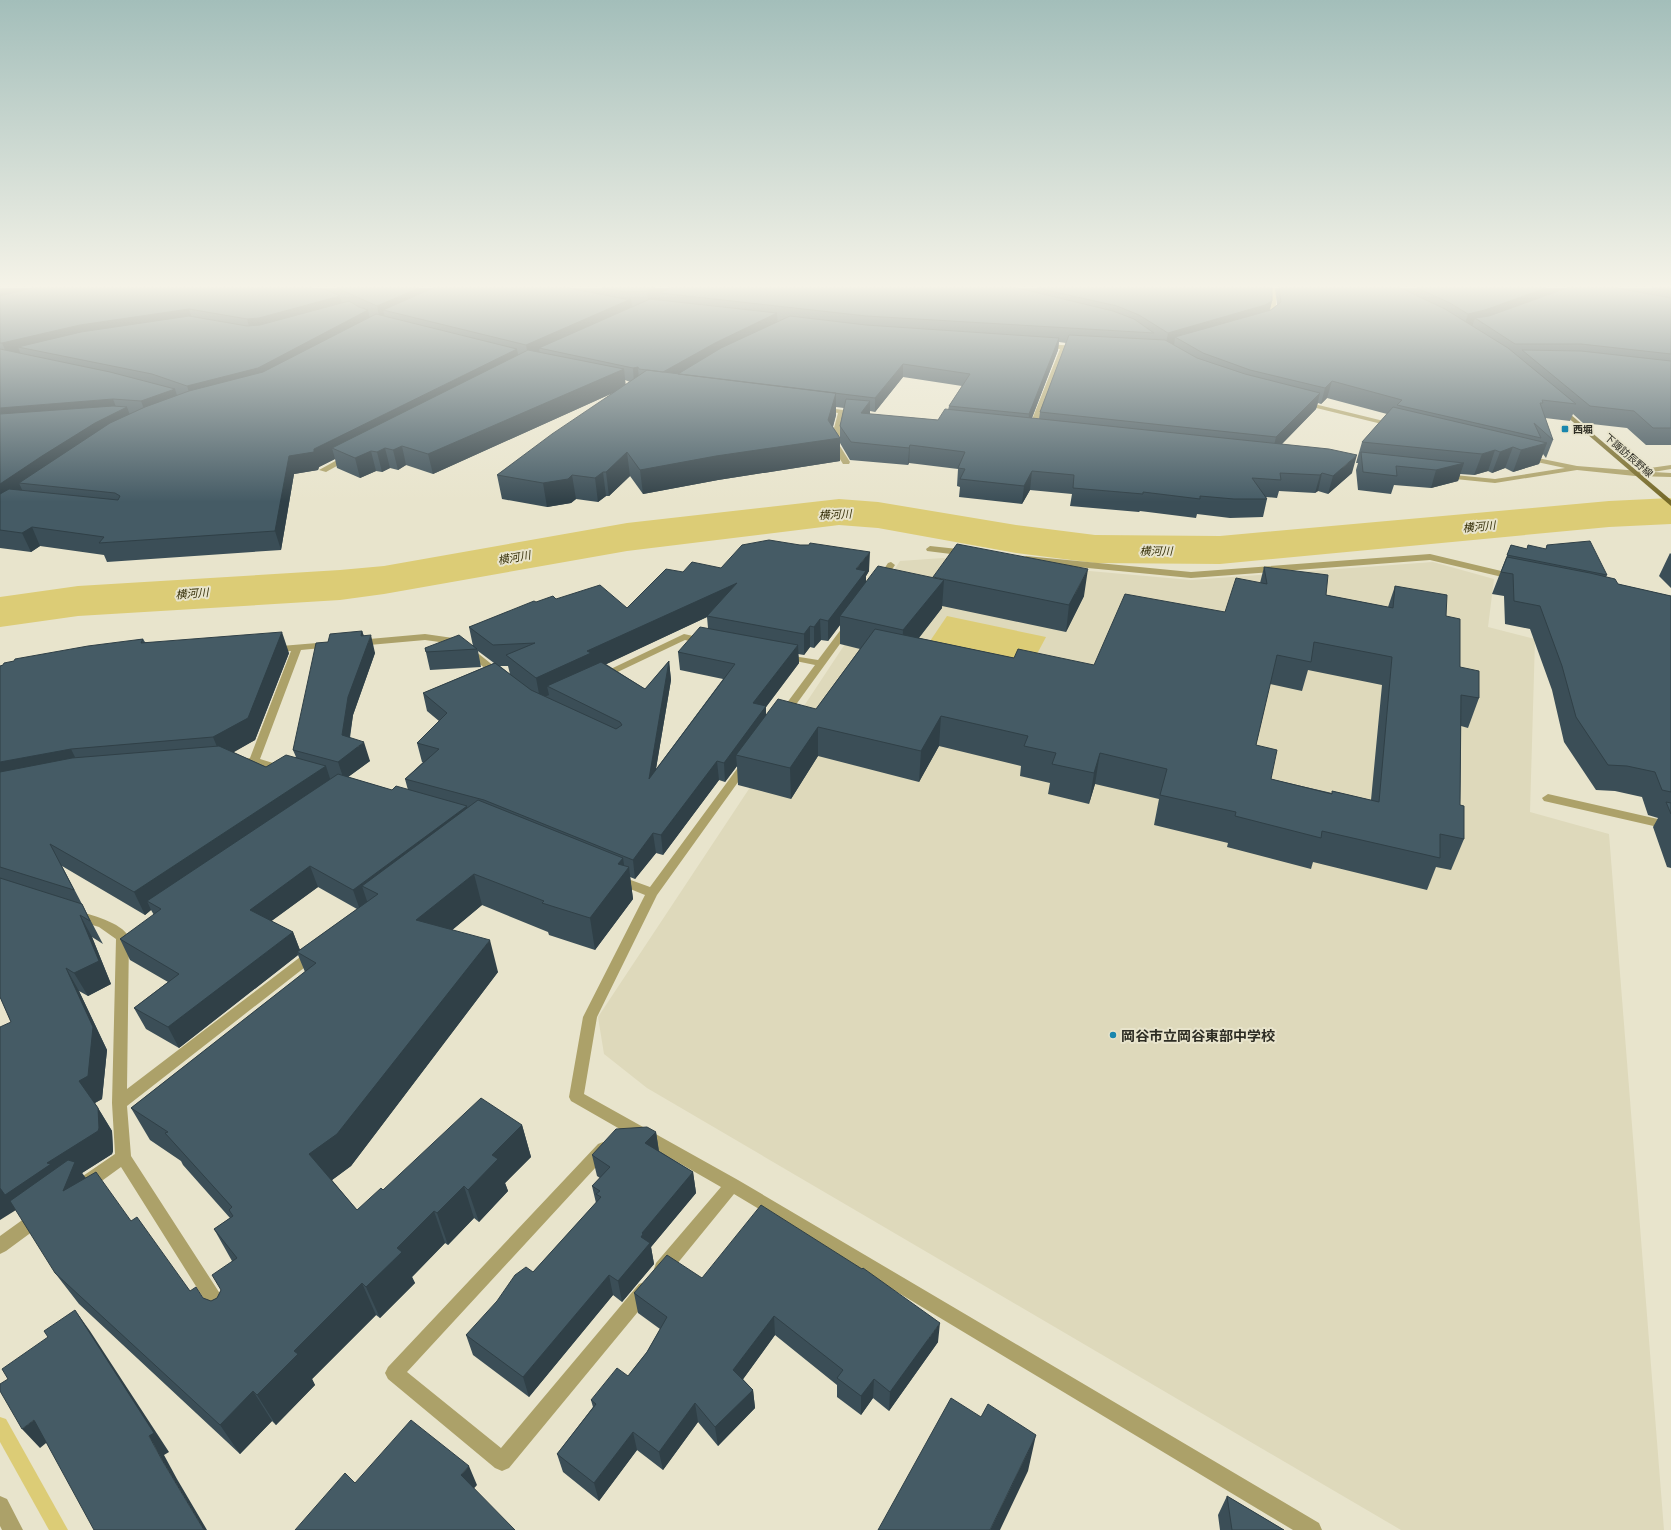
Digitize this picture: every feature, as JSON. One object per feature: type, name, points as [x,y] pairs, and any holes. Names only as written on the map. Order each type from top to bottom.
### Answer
[{"type":"main road","name":"下諏訪辰野線","points":[[1556,405],[1671,504]]},
{"type":"street","points":[[1031,432],[1059,359]]},
{"type":"street","points":[[1297,401],[1403,428]]},
{"type":"street","points":[[811,408],[865,414]]},
{"type":"street","points":[[842,412],[834,443],[846,462]]},
{"type":"street","points":[[324,470],[359,452]]},
{"type":"street","points":[[1517,455],[1577,468],[1635,474],[1671,475]]},
{"type":"street","points":[[1635,474],[1671,467]]},
{"type":"street","points":[[1440,476],[1492,481],[1518,479],[1552,471],[1577,468]]},
{"type":"street","points":[[930,549],[978,554]]},
{"type":"street","points":[[1017,558],[1191,575],[1430,557],[1521,579]]},
{"type":"street","points":[[874,589],[891,565]]},
{"type":"street","points":[[779,721],[856,614]]},
{"type":"street","points":[[265,650],[425,637],[457,641],[508,681]]},
{"type":"street","points":[[594,679],[684,637],[714,643]]},
{"type":"street","points":[[254,762],[297,648]]},
{"type":"street","points":[[775,655],[821,663]]},
{"type":"street","points":[[755,752],[652,893],[590,1017],[576,1097],[732,1185],[1312,1530]]},
{"type":"street","points":[[230,763],[254,762],[290,771]]},
{"type":"street","points":[[1548,798],[1671,826]]},
{"type":"street","points":[[608,875],[652,893]]},
{"type":"street","points":[[60,910],[104,924],[123,937]]},
{"type":"street","points":[[123,937],[136,928]]},
{"type":"street","points":[[123,937],[118,1103],[123,1157],[229,1322]]},
{"type":"street","points":[[118,1103],[326,944]]},
{"type":"street","points":[[626,1124],[394,1373],[502,1461],[732,1185]]},
{"type":"street","points":[[71,1194],[123,1157]]},
{"type":"street","points":[[0,1246],[52,1208]]},
{"type":"street","points":[[0,1506],[13,1530]]},
{"type":"shaded area","name":"岡谷市立岡谷東部中学校","points":[[943,558],[1191,580],[1433,562],[1494,579],[1488,627],[1535,639],[1530,812],[1609,834],[1664,1530],[1401,1530],[647,1088],[604,1054],[598,1017],[900,561]]},
{"type":"shaded area","points":[[947,616],[1046,637],[1029,669],[926,647]]},
{"type":"building","points":[[0,359],[50,359],[110,372],[175,389],[141,401],[113,399],[0,408]]},
{"type":"building","points":[[80,359],[274,359],[258,368],[187,386],[152,374]]},
{"type":"building","points":[[288,359],[496,359],[314,449],[314,452],[289,456],[275,531],[99,543],[104,537],[32,527],[22,533],[0,530],[0,494],[9,489],[118,500],[120,496],[115,493],[19,483],[110,423],[145,407],[189,391],[263,372]]},
{"type":"building","points":[[509,359],[575,359],[624,369],[428,454],[402,446],[393,450],[385,448],[377,452],[371,451],[355,458],[332,448]]},
{"type":"building","points":[[593,359],[686,359],[663,372],[639,369],[638,367],[633,368]]},
{"type":"building","points":[[702,359],[1051,359],[1029,414],[949,406],[970,374],[903,364],[875,398],[678,374]]},
{"type":"building","points":[[1060,359],[1201,359],[1245,374],[1320,393],[1276,437],[1040,412]]},
{"type":"building","points":[[1221,359],[1522,359],[1576,404],[1542,400],[1543,403],[1540,403],[1553,440],[1534,423],[1541,438],[1397,405],[1402,400],[1332,381],[1325,388],[1250,370]]},
{"type":"building","points":[[1533,359],[1657,359],[1671,361],[1671,428],[1653,428],[1634,411],[1590,406]]},
{"type":"building","points":[[647,370],[836,393],[828,420],[840,438],[716,456],[640,470],[627,452],[606,472],[603,472],[595,478],[572,475],[568,479],[543,483],[497,475],[552,434]]},
{"type":"building","points":[[846,399],[870,401],[861,413],[938,420],[945,409],[1329,449],[1357,455],[1333,476],[1322,473],[1320,475],[1280,473],[1281,480],[1252,478],[1267,499],[1234,499],[1200,496],[1200,499],[1143,492],[1143,494],[1073,488],[1074,475],[1032,471],[1024,486],[960,479],[965,469],[958,468],[965,452],[910,445],[909,448],[851,442],[840,426]]},
{"type":"building","points":[[113,406],[127,407],[95,423],[0,484],[0,414]]},
{"type":"building","points":[[1393,407],[1547,443],[1521,450],[1513,447],[1500,452],[1495,450],[1482,454],[1362,442]]},
{"type":"building","points":[[1361,452],[1464,463],[1436,470],[1396,466],[1397,476],[1363,472]]},
{"type":"building","points":[[769,540],[800,545],[809,545],[810,543],[870,552],[856,569],[866,571],[828,621],[820,619],[814,627],[810,626],[804,634],[707,616],[737,583],[587,651],[591,653],[536,678],[506,655],[535,643],[493,645],[469,627],[534,601],[536,602],[553,596],[556,599],[600,585],[627,608],[666,569],[683,572],[692,562],[721,568],[742,545]]},
{"type":"building","points":[[1590,541],[1607,575],[1507,555],[1511,545],[1527,549],[1528,545],[1546,549],[1547,545]]},
{"type":"building","points":[[957,544],[1088,569],[1069,605],[933,577]]},
{"type":"building","points":[[1507,557],[1590,573],[1615,579],[1618,584],[1671,596],[1671,792],[1662,790],[1655,772],[1627,766],[1608,765],[1576,717],[1562,666],[1540,606],[1514,601],[1513,574],[1501,572]]},
{"type":"building","points":[[878,566],[944,580],[903,630],[840,616]]},
{"type":"building","points":[[1264,567],[1328,575],[1326,595],[1393,608],[1395,586],[1447,595],[1446,616],[1460,619],[1460,667],[1479,671],[1479,698],[1461,695],[1460,805],[1464,806],[1464,839],[1440,834],[1440,858],[1322,831],[1321,838],[1235,816],[1236,812],[1160,795],[1167,769],[1100,753],[1094,773],[1052,764],[1056,753],[1024,746],[1028,736],[941,716],[921,751],[818,727],[790,768],[736,755],[778,699],[816,709],[875,629],[1014,658],[1018,649],[1094,665],[1125,594],[1225,612],[1236,578],[1267,584]],"holes":[[[1314,642],[1392,657],[1379,802],[1332,791],[1332,794],[1271,779],[1277,750],[1256,745],[1277,655],[1311,662]]]},
{"type":"building","points":[[700,627],[798,645],[753,703],[766,706],[724,763],[717,761],[661,835],[653,833],[633,860],[484,800],[405,779],[439,749],[417,743],[447,713],[423,693],[495,663],[531,690],[616,729],[622,725],[620,722],[547,686],[601,662],[645,689],[669,661],[649,779],[735,664],[678,652]]},
{"type":"building","points":[[362,631],[361,636],[371,635],[348,697],[342,735],[364,742],[338,762],[293,750],[316,643],[328,642],[330,634]]},
{"type":"building","points":[[282,632],[248,718],[213,737],[71,749],[0,762],[0,666],[4,663],[14,661],[15,659],[88,646],[143,639],[141,643]]},
{"type":"building","points":[[459,635],[477,649],[426,652],[425,648]]},
{"type":"building","points":[[219,746],[266,767],[286,755],[326,766],[134,892],[50,844],[74,890],[0,867],[0,772],[72,758]]},
{"type":"building","points":[[338,774],[392,790],[396,786],[467,806],[353,890],[310,866],[250,910],[293,932],[168,1027],[134,1008],[179,974],[120,939],[161,909],[147,901]]},
{"type":"building","points":[[478,800],[623,858],[618,864],[629,867],[590,918],[542,903],[544,901],[474,874],[416,920],[490,940],[337,1134],[309,1154],[357,1210],[381,1188],[383,1190],[481,1098],[522,1125],[492,1155],[498,1159],[468,1190],[464,1186],[437,1213],[434,1211],[397,1248],[402,1252],[366,1287],[362,1283],[294,1351],[298,1354],[257,1395],[253,1391],[220,1425],[55,1273],[10,1201],[68,1160],[75,1162],[63,1191],[96,1172],[131,1221],[137,1217],[190,1291],[196,1287],[203,1298],[211,1301],[217,1298],[221,1290],[212,1275],[237,1258],[214,1229],[233,1216],[229,1210],[232,1207],[165,1133],[168,1132],[131,1108],[316,963],[297,952],[378,894],[362,886]]},
{"type":"building","points":[[1666,802],[1671,803],[1671,814]]},
{"type":"building","points":[[0,878],[82,904],[90,921],[80,915],[99,961],[74,973],[66,968],[93,1027],[88,1076],[79,1081],[98,1108],[98,1131],[47,1163],[51,1164],[5,1195],[0,1188],[0,1027],[11,1022],[0,997]]},
{"type":"building","points":[[647,1127],[656,1132],[645,1143],[693,1172],[642,1233],[643,1234],[641,1237],[650,1243],[618,1281],[609,1275],[523,1377],[466,1335],[497,1301],[515,1275],[526,1267],[533,1272],[601,1197],[596,1194],[600,1191],[592,1186],[610,1167],[592,1155],[616,1129]]},
{"type":"building","points":[[761,1205],[862,1269],[863,1268],[940,1323],[890,1392],[874,1379],[861,1396],[837,1378],[843,1370],[774,1316],[733,1370],[753,1390],[715,1427],[695,1403],[659,1452],[633,1432],[594,1483],[557,1454],[596,1404],[591,1400],[617,1368],[628,1376],[647,1352],[667,1317],[634,1293],[667,1255],[702,1278]]},
{"type":"building","points":[[75,1310],[154,1433],[149,1436],[204,1530],[94,1530],[34,1420],[22,1429],[0,1391],[0,1384],[8,1379],[2,1369],[48,1337],[44,1331]]},
{"type":"building","points":[[951,1398],[981,1417],[988,1404],[1036,1435],[990,1530],[878,1530]]},
{"type":"building","points":[[411,1420],[469,1466],[461,1475],[515,1530],[295,1530],[345,1473],[355,1483]]},
{"type":"building","points":[[1227,1496],[1284,1530],[1232,1530]]},
{"type":"waterway","name":"横河川","points":[[0,612],[78,601],[340,585],[384,580],[627,537],[839,512],[878,515],[1016,539],[1095,549],[1220,550],[1609,514],[1671,511]]},
{"type":"waterway","points":[[0,1425],[59,1530]]},
{"type":"place","name":"西堀","points":[[1565,429]]},
{"type":"place","name":"岡谷市立岡谷東部中学校","points":[[1113,1035]]}]
